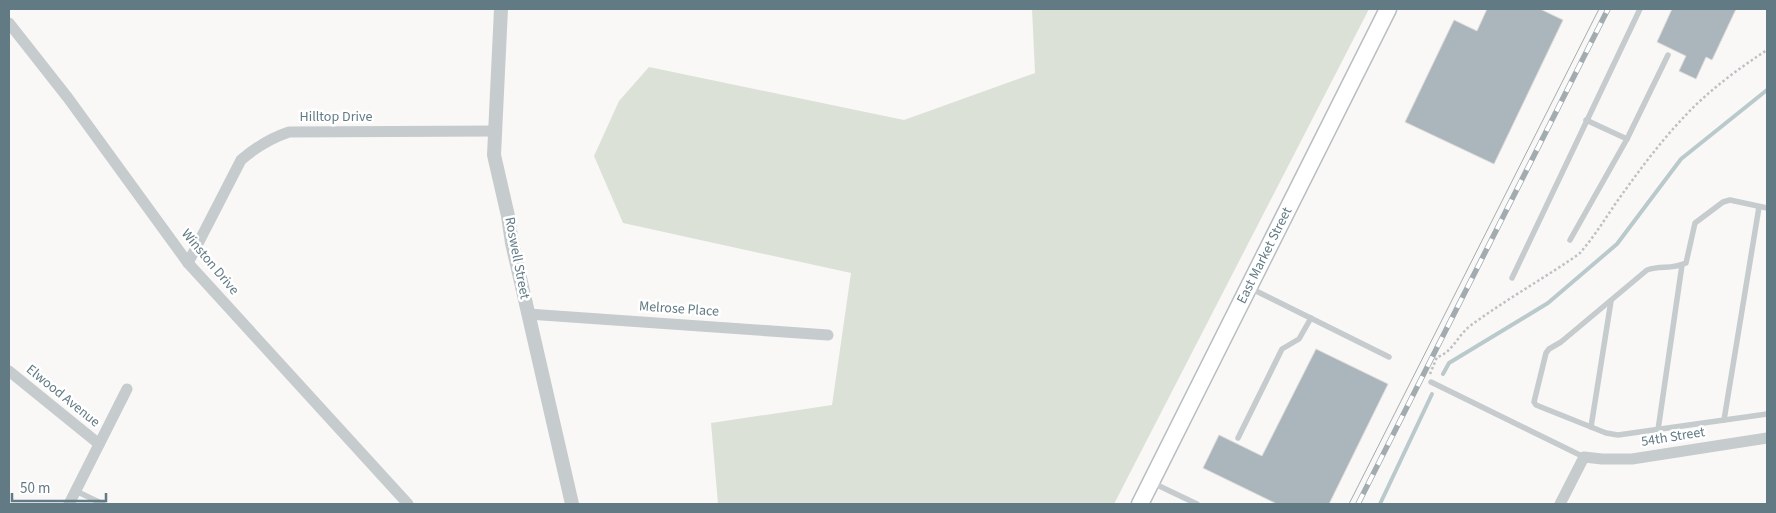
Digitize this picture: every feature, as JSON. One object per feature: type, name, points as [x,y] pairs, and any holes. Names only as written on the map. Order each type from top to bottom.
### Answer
[{"type":"main road","name":"East Market Street","points":[[1140,504],[1388,9]]},
{"type":"street","name":"Roswell Street","points":[[501,9],[494,154],[528,314],[572,504]]},
{"type":"street","name":"Winston Drive","points":[[9,23],[68,98],[188,263],[408,504]]},
{"type":"street","name":"Hilltop Drive","points":[[188,263],[241,160],[256,148],[278,136],[289,132],[494,131]]},
{"type":"street","name":"Melrose Place","points":[[528,314],[828,334]]},
{"type":"street","name":"Elwood Avenue","points":[[9,371],[99,444]]},
{"type":"street","points":[[69,504],[127,389]]},
{"type":"street","name":"54th Street","points":[[1584,457],[1632,459],[1767,438]]},
{"type":"street","points":[[1560,504],[1584,457]]},
{"type":"lane","points":[[1512,278],[1640,9]]},
{"type":"lane","points":[[1570,240],[1627,139],[1668,55]]},
{"type":"lane","points":[[1586,120],[1627,139]]},
{"type":"lane","points":[[1767,208],[1730,200],[1723,202],[1695,223],[1686,263],[1676,268],[1647,270],[1562,342],[1549,349],[1546,353],[1534,402],[1536,406],[1606,433],[1618,435],[1767,414]]},
{"type":"lane","points":[[1724,420],[1759,207]]},
{"type":"lane","points":[[1658,430],[1682,265]]},
{"type":"lane","points":[[1249,287],[1389,357]]},
{"type":"lane","points":[[1591,427],[1610,301]]},
{"type":"lane","points":[[1238,438],[1282,349],[1299,339],[1310,318]]},
{"type":"lane","points":[[1431,382],[1584,457]]},
{"type":"lane","points":[[1152,482],[1198,504]]},
{"type":"lane","points":[[76,491],[103,504]]},
{"type":"path","points":[[1429,372],[1437,356],[1443,355],[1466,329],[1498,305],[1579,254],[1588,244],[1626,188],[1685,115],[1717,87],[1767,50]]},
{"type":"shaded area","points":[[1032,9],[1369,9],[1114,504],[718,504],[711,423],[832,405],[851,273],[623,223],[594,156],[619,101],[649,67],[904,120],[1035,73]]},
{"type":"building","points":[[1487,9],[1540,9],[1563,20],[1494,164],[1405,122],[1454,20],[1477,31]]},
{"type":"building","points":[[1672,9],[1736,9],[1712,60],[1706,57],[1696,79],[1679,71],[1686,56],[1657,42]]},
{"type":"building","points":[[1316,349],[1388,384],[1329,504],[1277,504],[1203,468],[1219,435],[1262,456]]},
{"type":"waterway","points":[[1443,374],[1449,363],[1548,303],[1617,244],[1681,159],[1767,90]]},
{"type":"waterway","points":[[1380,504],[1432,394]]},
{"type":"tram line","points":[[1349,504],[1599,9]]},
{"type":"railway","points":[[1358,504],[1608,9]]}]
